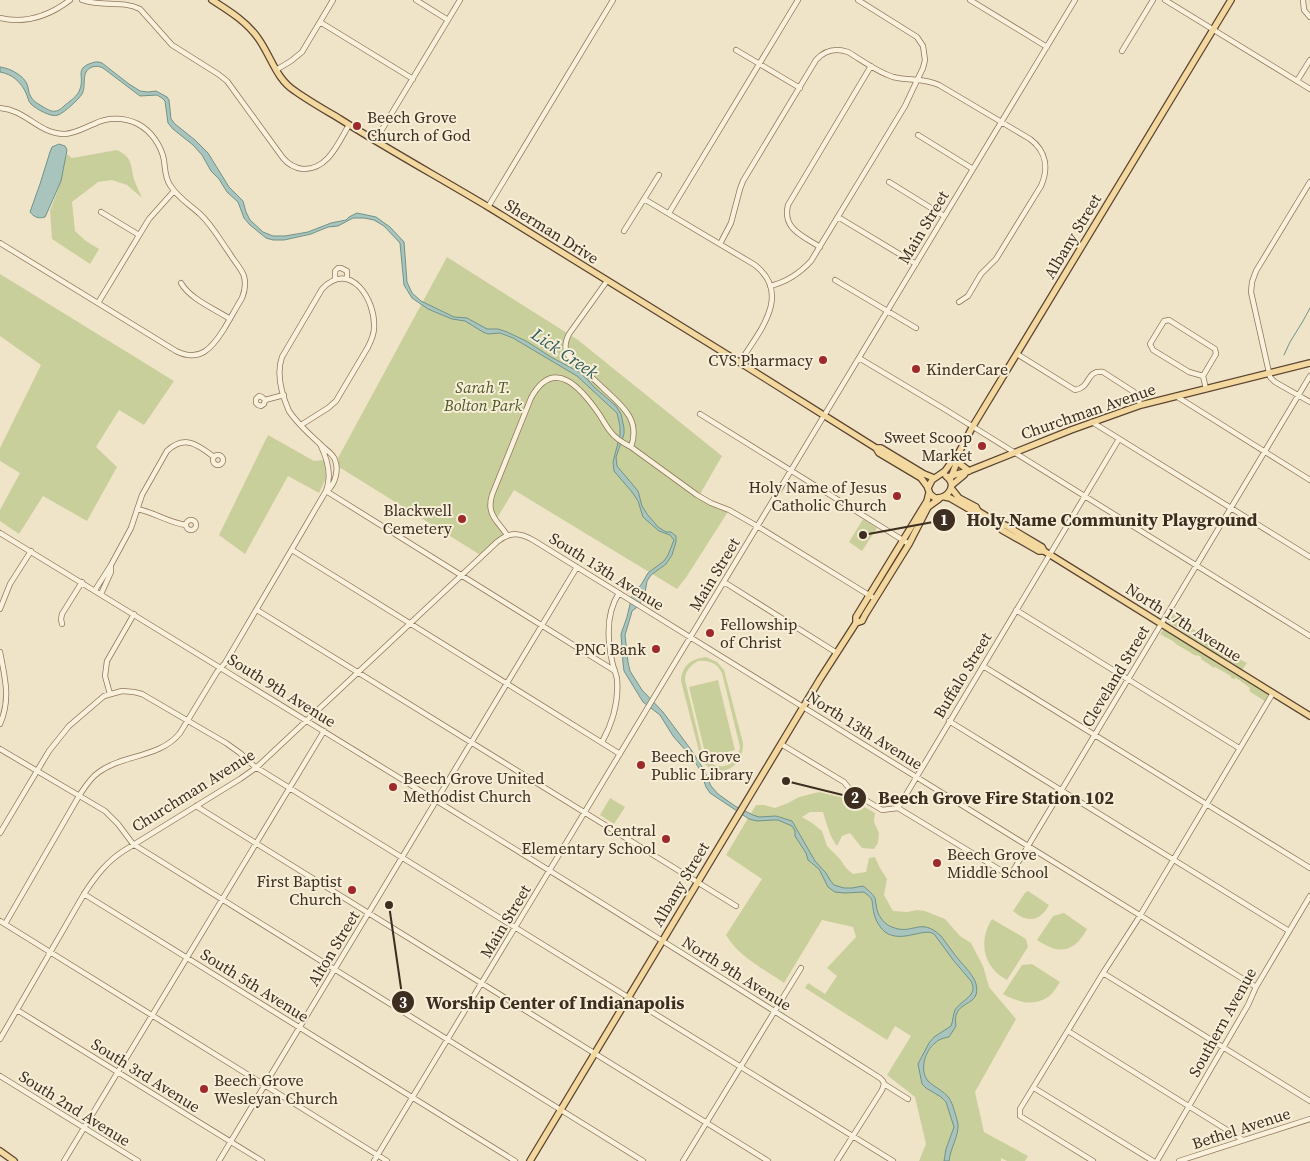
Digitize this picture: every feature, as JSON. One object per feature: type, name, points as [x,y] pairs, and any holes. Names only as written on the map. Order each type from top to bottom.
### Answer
[{"type":"main road","name":"Sherman Drive","points":[[212,0],[235,15],[250,28],[262,44],[276,70],[293,90],[375,141],[488,207],[825,415]]},
{"type":"main road","name":"Albany Street","points":[[937,477],[947,470],[956,457],[1016,354],[1230,0]]},
{"type":"main road","name":"Churchman Avenue","points":[[950,481],[962,472],[1141,405],[1310,363]]},
{"type":"main road","points":[[825,415],[876,448],[879,453],[919,476],[924,480],[934,498],[942,498],[949,493],[950,481],[924,474],[881,448],[876,448]]},
{"type":"main road","name":"Albany Street","points":[[950,481],[957,462],[956,457]]},
{"type":"main road","points":[[956,457],[967,471]]},
{"type":"main road","points":[[929,491],[930,482],[937,477]]},
{"type":"main road","name":"North 17th Avenue","points":[[950,481],[959,498],[976,507],[978,511],[1001,525],[1002,530],[1039,551],[1044,551],[1310,716]]},
{"type":"main road","name":"Albany Street","points":[[856,623],[862,621],[906,542],[927,502],[929,491]]},
{"type":"main road","name":"Albany Street","points":[[530,1161],[803,707],[856,623],[856,617],[930,505],[942,498]]},
{"type":"main road","name":"North 17th Avenue","points":[[942,498],[954,500],[974,512],[978,511]]},
{"type":"main road","points":[[0,1151],[14,1161]]},
{"type":"street","points":[[0,18],[19,20],[37,18],[57,10],[70,0]]},
{"type":"street","points":[[82,0],[91,3],[130,4],[143,11],[172,44],[224,78],[282,158],[294,166],[307,169],[323,164],[330,157],[349,125]]},
{"type":"street","points":[[276,70],[292,61],[300,53],[333,0]]},
{"type":"street","points":[[416,0],[448,20]]},
{"type":"street","points":[[375,141],[460,0]]},
{"type":"street","points":[[488,207],[612,0]]},
{"type":"street","points":[[669,213],[798,0]]},
{"type":"street","points":[[770,286],[786,281],[801,271],[811,261],[905,106],[923,68],[925,58],[923,46],[919,39],[858,0]]},
{"type":"street","points":[[970,0],[1047,47]]},
{"type":"street","name":"Main Street","points":[[374,1161],[1075,0]]},
{"type":"street","points":[[1122,51],[1153,0]]},
{"type":"street","points":[[1165,0],[1310,89]]},
{"type":"street","points":[[1303,0],[1304,10],[1310,17]]},
{"type":"street","points":[[320,22],[413,79]]},
{"type":"street","points":[[736,50],[800,88]]},
{"type":"street","points":[[720,244],[731,223],[744,181],[816,60],[824,53],[832,50],[842,50],[891,76],[930,81],[939,85],[1030,139],[1038,146],[1045,160],[1046,170],[1041,186],[996,259],[981,274],[968,296],[959,302]]},
{"type":"street","points":[[1297,81],[1310,60]]},
{"type":"street","points":[[820,247],[792,229],[786,215],[788,205],[871,66]]},
{"type":"street","points":[[0,108],[18,112],[40,127],[58,133],[77,132],[108,119],[123,119],[149,132],[158,144],[163,156],[167,180],[174,191],[204,218],[240,269],[244,277],[245,291],[211,348],[200,354],[190,355],[176,351],[0,243]]},
{"type":"street","points":[[918,135],[973,169]]},
{"type":"street","points":[[624,231],[660,175]]},
{"type":"street","points":[[889,182],[944,216]]},
{"type":"street","points":[[1310,182],[1256,271],[1252,284],[1252,298],[1271,379],[1298,397],[1310,402]]},
{"type":"street","points":[[98,303],[149,219],[174,191]]},
{"type":"street","points":[[644,199],[758,268],[766,277],[770,286],[772,300],[770,313],[740,362]]},
{"type":"street","points":[[102,212],[139,235]]},
{"type":"street","points":[[838,217],[916,264]]},
{"type":"street","points":[[335,280],[334,273],[340,268],[347,271],[347,279]]},
{"type":"street","points":[[301,425],[336,401],[368,347],[373,334],[374,319],[372,309],[364,292],[356,283],[347,279],[335,280],[328,283],[322,289],[282,357],[279,367],[288,410],[301,425],[332,455],[336,465],[333,484],[326,491]]},
{"type":"street","points":[[835,280],[916,328]]},
{"type":"street","points":[[607,281],[569,334],[565,343],[566,350],[571,359],[626,409],[633,423],[634,440],[631,446]]},
{"type":"street","points":[[181,283],[192,295],[230,319]]},
{"type":"street","points":[[1203,376],[1189,372],[1153,350],[1150,344],[1164,321],[1170,320],[1215,349],[1216,354],[1203,376],[1206,389]]},
{"type":"street","points":[[1016,354],[1075,390],[1084,387],[1093,373],[1103,372],[1134,392],[1141,405]]},
{"type":"street","points":[[860,358],[973,426],[1310,636]]},
{"type":"street","name":"Cleveland Street","points":[[898,808],[1010,876],[1310,376]]},
{"type":"street","points":[[507,535],[492,515],[490,499],[531,398],[541,383],[552,377],[557,377],[563,379],[582,393],[616,437],[697,495],[757,526],[871,596]]},
{"type":"street","points":[[265,400],[284,395]]},
{"type":"street","points":[[1176,396],[1310,480]]},
{"type":"street","points":[[700,414],[906,542]]},
{"type":"street","points":[[1092,422],[1310,557]]},
{"type":"street","name":"Buffalo Street","points":[[898,808],[1119,439]]},
{"type":"street","points":[[94,590],[111,565],[133,523],[144,491],[167,451],[179,443],[191,443],[200,446],[214,458]]},
{"type":"street","points":[[320,444],[326,459],[330,479],[326,491],[227,660],[216,672],[177,736],[160,748],[113,764],[91,779],[2,923],[387,1161]]},
{"type":"street","points":[[326,491],[615,671]]},
{"type":"street","points":[[137,509],[150,512],[174,523],[186,525]]},
{"type":"street","name":"South 9th Avenue","points":[[0,533],[550,871]]},
{"type":"street","name":"South 13th Avenue","points":[[507,535],[515,533],[526,536],[690,637]]},
{"type":"street","name":"Churchman Avenue","points":[[0,1039],[84,894],[103,867],[133,844],[257,767],[497,542],[507,535]]},
{"type":"street","points":[[292,550],[620,754]]},
{"type":"street","points":[[0,609],[10,584],[31,551]]},
{"type":"street","points":[[101,594],[111,572],[111,565]]},
{"type":"street","name":"Alton Street","points":[[219,1161],[577,567]]},
{"type":"street","points":[[62,624],[62,614],[82,582]]},
{"type":"street","points":[[724,582],[837,653]]},
{"type":"street","points":[[602,742],[615,710],[617,690],[617,678],[608,631],[611,611],[622,595]]},
{"type":"street","points":[[257,610],[736,906]]},
{"type":"street","points":[[1016,610],[1239,748]]},
{"type":"street","points":[[110,694],[105,676],[107,662],[134,614]]},
{"type":"street","name":"North 13th Avenue","points":[[690,637],[1256,987]]},
{"type":"street","points":[[0,652],[7,691],[6,705],[0,724]]},
{"type":"street","points":[[983,666],[1310,868]]},
{"type":"street","points":[[0,833],[49,751],[69,726],[101,699],[110,694],[126,691],[140,693],[230,745],[257,767],[892,1161]]},
{"type":"street","points":[[1093,1161],[1020,1116],[1020,1108],[1140,915],[1273,693]]},
{"type":"street","points":[[949,721],[1289,931]]},
{"type":"street","points":[[64,1161],[324,732]]},
{"type":"street","points":[[781,744],[844,782],[852,792],[882,810],[898,808]]},
{"type":"street","points":[[0,749],[102,809],[113,818],[133,844],[643,1161]]},
{"type":"street","points":[[196,806],[768,1161]]},
{"type":"street","name":"North 9th Avenue","points":[[550,871],[880,1078],[884,1084],[908,1099]]},
{"type":"street","name":"South 5th Avenue","points":[[84,894],[516,1161]]},
{"type":"street","name":"Southern Avenue","points":[[1157,1161],[1310,896]]},
{"type":"street","points":[[684,1161],[801,968]]},
{"type":"street","points":[[1104,973],[1310,1101]]},
{"type":"street","name":"South 3rd Avenue","points":[[17,1010],[262,1161]]},
{"type":"street","points":[[1068,1031],[1243,1140]]},
{"type":"street","name":"South 2nd Avenue","points":[[0,1076],[138,1161]]},
{"type":"street","points":[[837,1161],[884,1084]]},
{"type":"street","points":[[1034,1088],[1153,1161]]},
{"type":"street","name":"Bethel Avenue","points":[[1179,1161],[1310,1119]]},
{"type":"green space","points":[[117,150],[126,156],[130,162],[135,182],[142,198],[127,185],[112,180],[98,182],[72,202],[75,231],[99,249],[90,264],[52,239],[50,211],[61,181],[67,154],[72,158]]},
{"type":"green space","name":"Sarah T. Bolton Park","points":[[447,257],[578,340],[722,456],[699,496],[729,510],[677,589],[514,490],[496,520],[507,535],[482,556],[339,467],[338,458]]},
{"type":"green space","points":[[0,274],[174,381],[144,425],[119,410],[96,447],[117,467],[87,521],[43,496],[19,534],[0,521],[0,510],[20,473],[0,461],[0,448],[41,365],[0,336]]},
{"type":"green space","points":[[268,435],[314,461],[324,460],[326,478],[319,493],[288,476],[245,554],[219,535]]},
{"type":"green space","points":[[863,519],[877,528],[862,551],[849,542]]},
{"type":"green space","points":[[1173,614],[1181,624],[1185,624],[1229,651],[1228,653],[1247,663],[1242,670],[1168,622]]},
{"type":"green space","points":[[1166,629],[1268,693],[1265,702],[1249,691],[1249,687],[1236,678],[1231,678],[1231,676],[1201,659],[1201,657],[1196,656],[1160,634]]},
{"type":"green space","points":[[706,657],[717,662],[724,670],[743,743],[739,760],[734,766],[721,771],[707,766],[701,759],[681,681],[685,667],[692,661]],"holes":[[[698,661],[715,665],[722,673],[740,747],[738,755],[729,765],[716,766],[710,763],[702,751],[685,680],[690,667]]]},
{"type":"green space","points":[[718,680],[735,750],[706,757],[689,687]]},
{"type":"green space","points":[[819,792],[852,800],[875,813],[874,822],[879,833],[878,843],[874,849],[862,848],[850,833],[842,836],[837,846],[830,834],[823,812],[810,812],[802,817],[822,831],[827,846],[846,868],[853,874],[866,872],[869,858],[875,857],[887,879],[884,895],[893,911],[925,911],[945,919],[960,936],[971,943],[983,966],[989,987],[1016,1019],[975,1092],[984,1132],[1028,1156],[1025,1161],[1007,1161],[1001,1158],[1001,1161],[919,1161],[926,1144],[915,1097],[887,1075],[911,1036],[895,1026],[887,1040],[805,988],[808,983],[825,994],[837,976],[827,968],[856,937],[853,927],[822,920],[784,983],[745,956],[731,943],[726,935],[762,879],[726,855],[756,805],[775,808],[799,797]]},
{"type":"green space","points":[[610,798],[625,807],[614,824],[600,815]]},
{"type":"green space","points":[[1028,891],[1049,905],[1042,915],[1037,918],[1023,918],[1013,911]]},
{"type":"green space","points":[[1064,913],[1087,929],[1077,943],[1065,949],[1059,949],[1052,948],[1037,940],[1053,916]]},
{"type":"green space","points":[[992,919],[1026,939],[1028,947],[1007,980],[993,968],[985,953],[985,936]]},
{"type":"green space","points":[[1032,964],[1060,982],[1052,994],[1042,1000],[1031,1003],[1003,994],[1022,965]]},
{"type":"water","name":"Lick Creek","points":[[102,63],[140,91],[156,91],[167,97],[171,119],[208,153],[229,187],[243,201],[250,220],[263,232],[273,236],[285,236],[308,232],[331,223],[346,220],[357,213],[376,217],[390,227],[404,242],[407,282],[412,293],[421,301],[454,317],[467,318],[487,329],[498,329],[526,341],[579,372],[616,406],[621,414],[624,428],[624,434],[616,457],[617,466],[638,491],[642,506],[647,514],[658,527],[676,536],[672,555],[666,564],[651,575],[647,581],[644,598],[632,611],[625,635],[630,671],[642,690],[663,712],[692,751],[711,786],[718,794],[735,806],[753,815],[759,817],[776,816],[792,821],[815,861],[834,885],[844,888],[863,886],[874,896],[879,915],[889,926],[899,929],[927,927],[934,930],[941,936],[975,980],[977,992],[975,997],[958,1011],[956,1026],[949,1037],[931,1046],[924,1061],[925,1077],[949,1098],[958,1124],[949,1161],[944,1161],[954,1127],[946,1102],[922,1084],[918,1064],[934,1037],[951,1026],[955,1010],[973,990],[971,981],[934,934],[924,932],[898,936],[885,932],[878,924],[874,915],[872,900],[864,892],[835,892],[828,887],[819,869],[808,860],[806,853],[795,836],[792,826],[778,820],[757,821],[749,819],[710,793],[694,760],[673,736],[660,715],[643,702],[624,671],[621,634],[633,592],[641,585],[648,573],[664,561],[674,540],[670,535],[659,531],[643,517],[638,501],[614,471],[613,462],[620,435],[617,413],[577,376],[513,338],[500,333],[488,334],[465,321],[452,319],[428,309],[412,298],[404,285],[400,243],[384,226],[374,220],[353,218],[338,226],[328,227],[311,234],[284,240],[266,238],[244,218],[238,202],[227,192],[219,179],[211,171],[202,155],[168,123],[165,101],[157,95],[140,96],[103,68],[93,67],[86,72],[82,94],[64,112],[55,116],[44,113],[33,106],[19,82],[0,72],[0,67],[18,74],[26,82],[30,95],[36,103],[55,111],[61,109],[78,94],[82,69],[88,64]]},
{"type":"water","points":[[59,144],[65,146],[67,150],[61,181],[45,217],[36,217],[30,212],[52,147]]},
{"type":"waterway","points":[[1284,355],[1310,308]]},
{"type":"place","name":"Beech Grove Church of God","points":[[357,126]]},
{"type":"place","name":"CVS Pharmacy","points":[[823,360]]},
{"type":"place","name":"KinderCare","points":[[916,369]]},
{"type":"place","name":"Sweet Scoop Market","points":[[982,446]]},
{"type":"place","name":"Holy Name of Jesus Catholic Church","points":[[897,496]]},
{"type":"place","name":"Blackwell Cemetery","points":[[462,519]]},
{"type":"place","name":"Holy Name Community Playground","points":[[863,535]]},
{"type":"place","name":"Fellowship of Christ","points":[[710,633]]},
{"type":"place","name":"PNC Bank","points":[[656,649]]},
{"type":"place","name":"Beech Grove Public Library","points":[[641,765]]},
{"type":"place","name":"Beech Grove Fire Station 102","points":[[786,781]]},
{"type":"place","name":"Beech Grove United Methodist Church","points":[[393,787]]},
{"type":"place","name":"Central Elementary School","points":[[666,839]]},
{"type":"place","name":"Beech Grove Middle School","points":[[937,863]]},
{"type":"place","name":"First Baptist Church","points":[[352,890]]},
{"type":"place","name":"Worship Center of Indianapolis","points":[[389,905]]},
{"type":"place","name":"Beech Grove Wesleyan Church","points":[[204,1089]]}]
